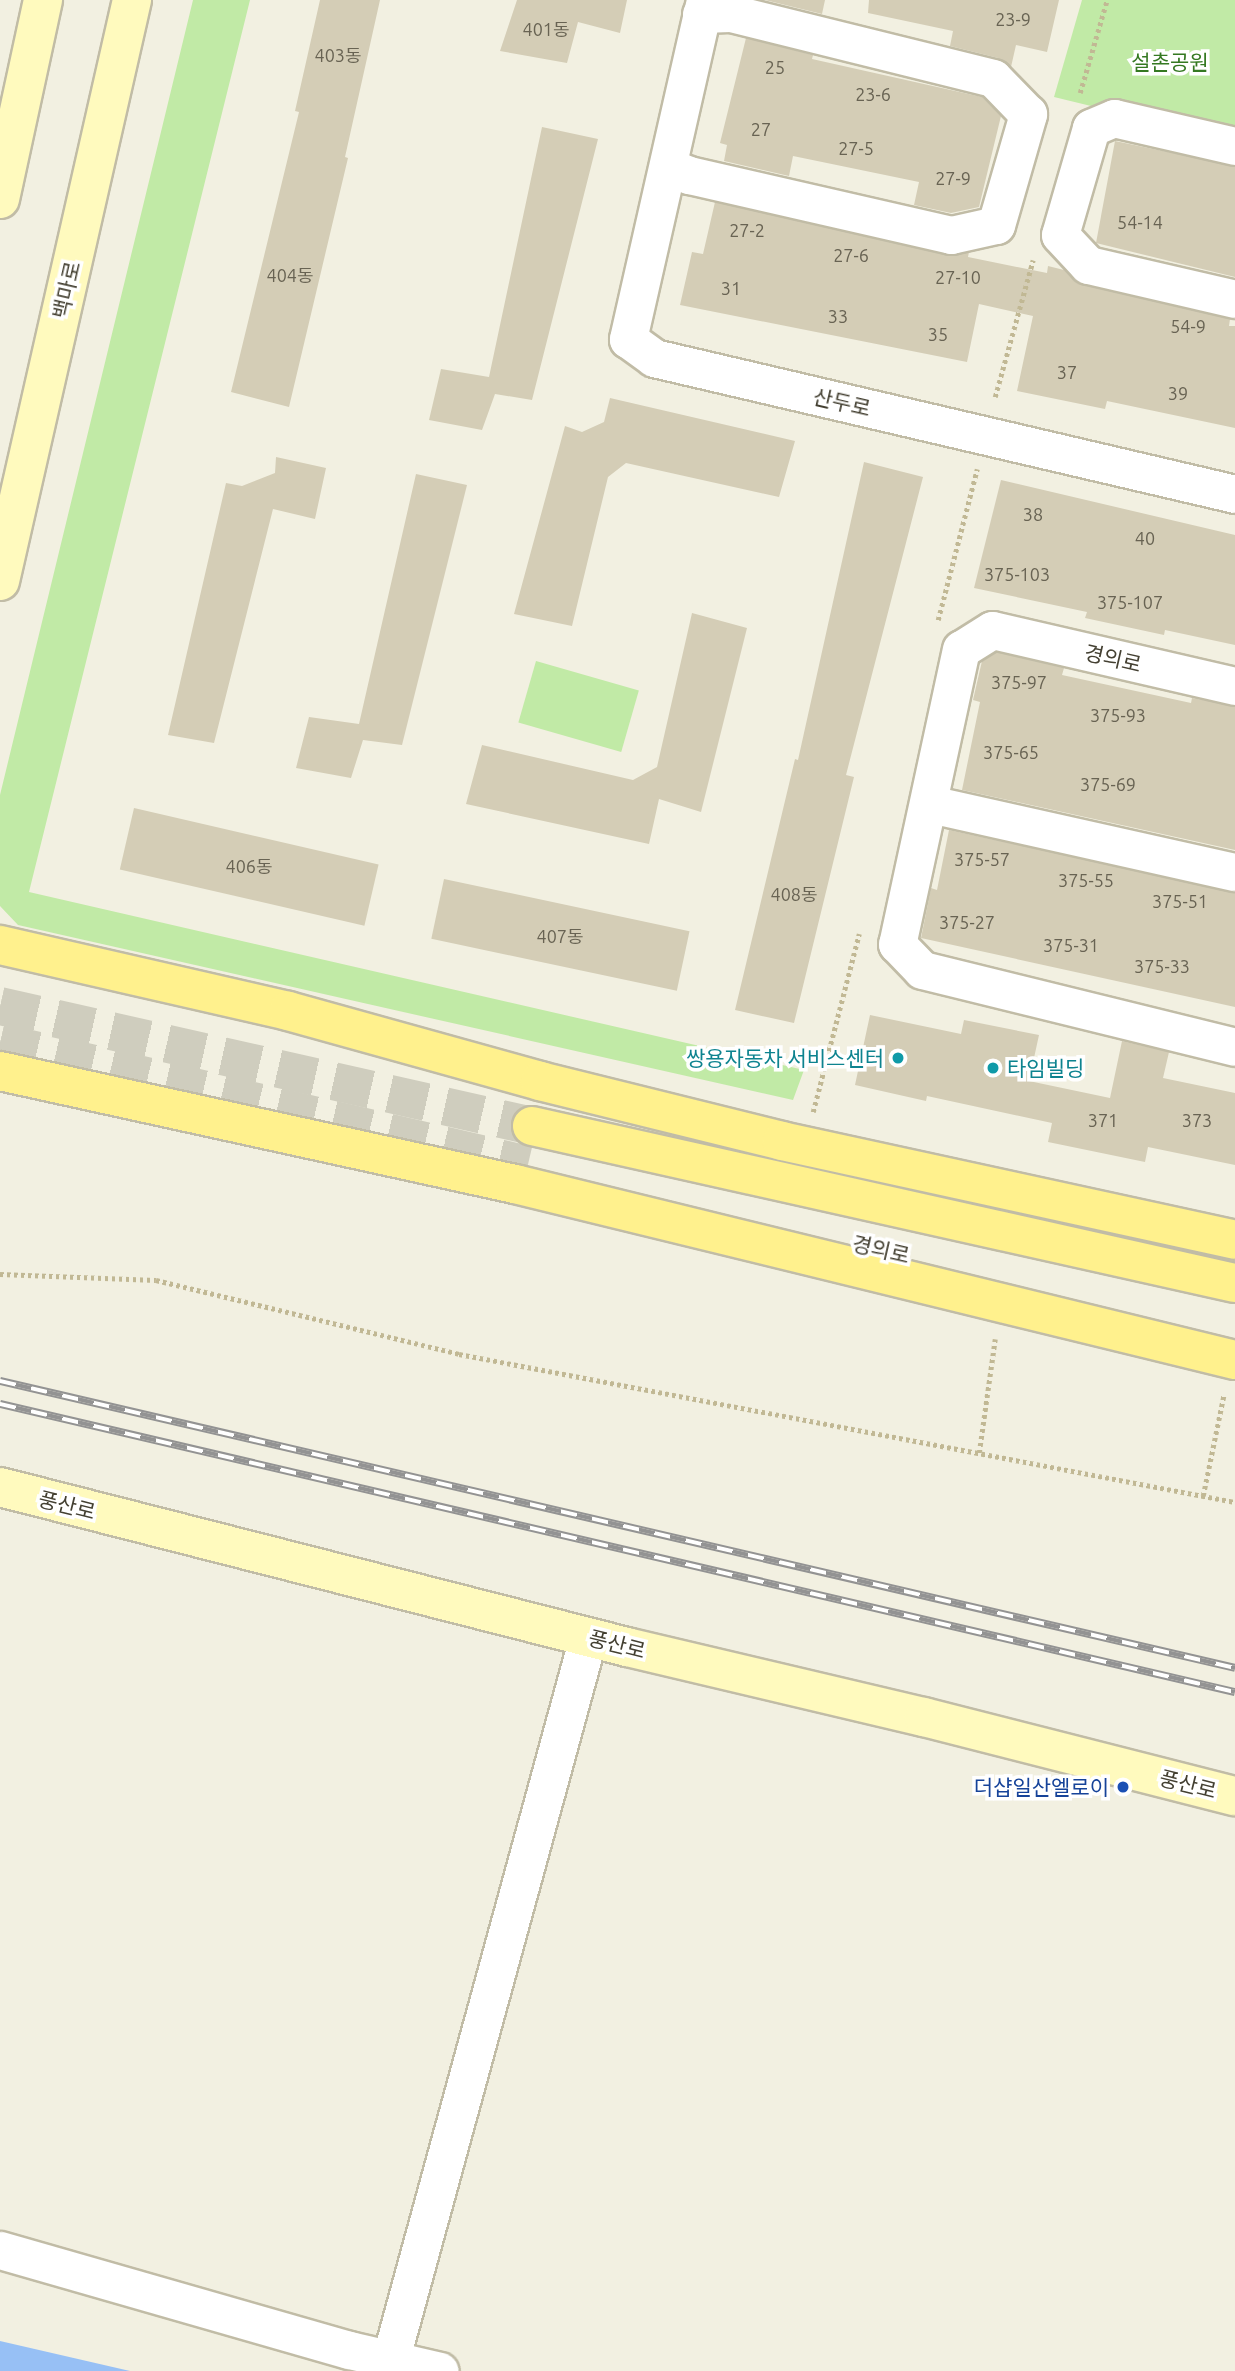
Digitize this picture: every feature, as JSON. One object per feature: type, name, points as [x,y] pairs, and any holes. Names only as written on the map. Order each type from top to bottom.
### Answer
[{"type":"main road","points":[[0,945],[288,1011],[540,1081],[782,1141],[1235,1240]]},
{"type":"main road","points":[[0,1071],[515,1184],[1230,1371]]},
{"type":"main road","points":[[532,1126],[1235,1283]]},
{"type":"main road","name":"경의로","points":[[528,1166],[1235,1332]]},
{"type":"street","points":[[0,199],[43,0]]},
{"type":"street","name":"백마로","points":[[0,581],[132,0]]},
{"type":"street","name":"산두로","points":[[668,167],[689,175],[951,235],[996,225],[1028,114],[993,78],[703,7],[628,339],[654,358],[1235,494]]},
{"type":"street","points":[[1235,146],[1114,118],[1091,128],[1060,235],[1088,265],[1235,299]]},
{"type":"street","name":"경의로","points":[[930,804],[961,649],[992,630],[1235,686]]},
{"type":"street","points":[[1235,872],[930,804],[897,944],[922,971],[1235,1047]]},
{"type":"street","name":"풍산로","points":[[0,1488],[588,1637],[1235,1796]]},
{"type":"street","points":[[390,2361],[588,1637]]},
{"type":"street","points":[[0,2250],[390,2361],[440,2371]]},
{"type":"path","points":[[0,1274],[156,1280],[459,1353],[1235,1502]]},
{"type":"path","points":[[979,1453],[995,1336]]},
{"type":"path","points":[[1203,1496],[1230,1371]]},
{"type":"green space","points":[[193,0],[250,0],[29,892],[804,1070],[793,1100],[18,925],[0,906],[0,795]]},
{"type":"green space","name":"설촌공원","points":[[1082,0],[1235,0],[1235,141],[1054,97]]},
{"type":"green space","points":[[536,661],[639,690],[621,752],[518,723]]},
{"type":"water","points":[[0,2341],[130,2371],[0,2371]]},
{"type":"building","points":[[320,0],[380,0],[345,157],[348,158],[289,407],[231,392],[299,112],[295,111]]},
{"type":"building","points":[[517,0],[627,0],[620,33],[578,22],[567,63],[500,51]]},
{"type":"building","points":[[765,0],[825,0],[822,14]]},
{"type":"building","points":[[869,0],[1059,0],[1047,52],[1016,45],[1011,67],[998,58],[950,46],[953,31],[868,13]]},
{"type":"building","points":[[746,38],[813,55],[812,59],[982,97],[1001,116],[979,207],[951,213],[914,205],[919,182],[793,156],[789,176],[724,161],[727,145],[720,143]]},
{"type":"building","points":[[542,127],[598,139],[532,400],[495,394],[482,430],[429,420],[441,369],[489,377]]},
{"type":"building","points":[[1115,141],[1235,166],[1235,277],[1096,243]]},
{"type":"building","points":[[715,202],[946,255],[969,252],[968,257],[1047,273],[1048,266],[1064,270],[1083,285],[1230,319],[1229,326],[1235,326],[1235,428],[1107,401],[1105,409],[1017,391],[1033,316],[979,304],[967,362],[680,305],[692,252],[703,254]]},
{"type":"building","points":[[610,398],[795,441],[779,497],[626,463],[608,477],[572,626],[514,614],[565,426],[582,432],[604,422]]},
{"type":"building","points":[[276,457],[326,468],[315,519],[273,509],[214,743],[168,735],[226,483],[242,486],[275,473]]},
{"type":"building","points":[[864,462],[923,477],[846,775],[854,777],[794,1023],[735,1010],[795,759],[798,760]]},
{"type":"building","points":[[416,474],[467,485],[402,745],[363,740],[351,778],[296,768],[309,717],[359,724]]},
{"type":"building","points":[[1001,480],[1235,535],[1235,645],[1165,630],[1164,635],[1085,618],[1087,612],[974,588]]},
{"type":"building","points":[[692,613],[747,628],[701,812],[659,799],[649,844],[466,804],[482,745],[633,780],[657,767]]},
{"type":"building","points":[[996,652],[1064,668],[1062,675],[1191,703],[1192,698],[1235,706],[1235,850],[962,790],[980,702],[973,700],[982,661]]},
{"type":"building","points":[[134,808],[379,864],[364,926],[120,869]]},
{"type":"building","points":[[949,830],[1235,892],[1235,1007],[921,938],[931,888],[937,890]]},
{"type":"building","points":[[444,879],[690,931],[677,991],[431,939]]},
{"type":"building","points":[[870,1015],[961,1034],[964,1020],[1039,1035],[1029,1081],[1110,1098],[1122,1041],[1169,1052],[1163,1078],[1235,1093],[1235,1165],[1148,1147],[1145,1162],[1048,1142],[1052,1123],[927,1096],[926,1101],[855,1085]]},
{"type":"tunnel","points":[[0,1006],[532,1126]]},
{"type":"tunnel","points":[[0,1042],[528,1165]]},
{"type":"railway","points":[[0,1381],[1235,1668]]},
{"type":"railway","points":[[0,1404],[1235,1692]]},
{"type":"place","name":"쌍용자동차 서비스센터","points":[[898,1058]]},
{"type":"place","name":"타임빌딩","points":[[993,1068]]},
{"type":"place","name":"더샵일산엘로이","points":[[1123,1787]]}]
